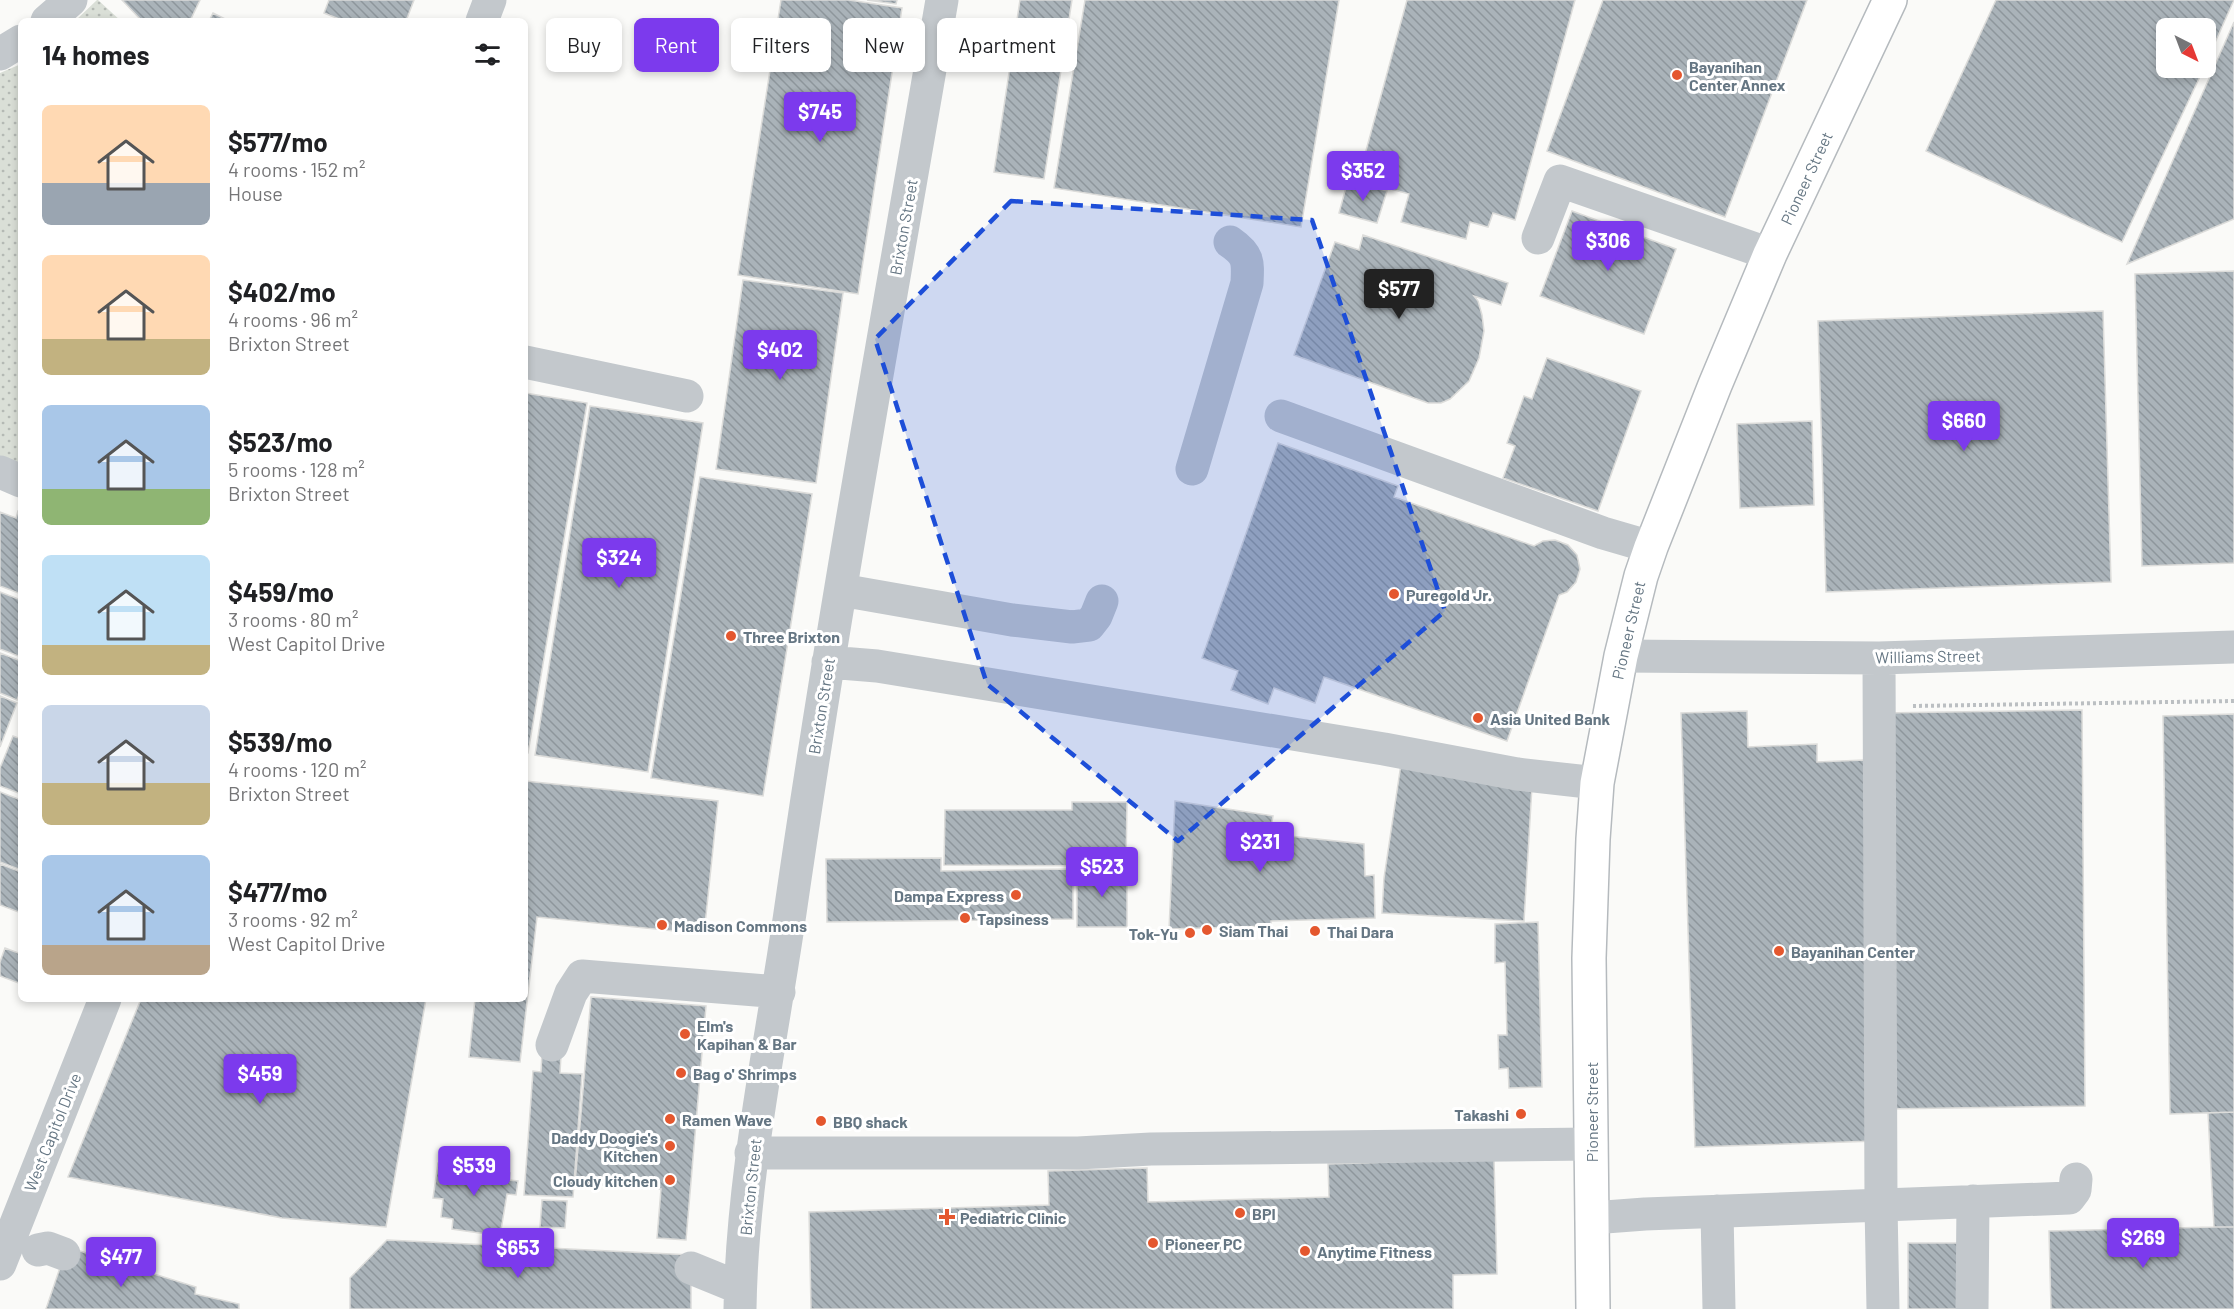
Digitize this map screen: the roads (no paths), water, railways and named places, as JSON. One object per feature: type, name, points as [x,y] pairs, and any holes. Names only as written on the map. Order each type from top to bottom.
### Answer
[{"type":"main road","name":"Pioneer Street","points":[[1593,1309],[1589,958],[1593,839],[1597,783],[1621,656],[1641,576],[1651,547],[1770,254],[1890,0]]},
{"type":"street","points":[[50,18],[71,0]]},
{"type":"street","points":[[483,18],[490,0]]},
{"type":"street","name":"Brixton Street","points":[[740,1298],[752,1153],[779,992],[828,662],[942,0]]},
{"type":"street","points":[[0,54],[18,43]]},
{"type":"street","points":[[1538,238],[1560,181],[1770,254]]},
{"type":"street","points":[[1192,469],[1247,283],[1248,263],[1243,250],[1230,242]]},
{"type":"street","points":[[528,363],[687,396]]},
{"type":"street","points":[[1281,416],[1603,533],[1651,547]]},
{"type":"street","points":[[0,472],[18,480]]},
{"type":"street","points":[[841,590],[1012,620],[1072,627],[1089,625],[1096,616],[1102,601]]},
{"type":"street","name":"Williams Street","points":[[1621,656],[1879,658],[2234,647]]},
{"type":"street","points":[[1879,658],[1883,1309]]},
{"type":"street","points":[[828,662],[877,666],[1384,749],[1517,774],[1597,783]]},
{"type":"street","points":[[552,1045],[571,993],[582,976],[779,992]]},
{"type":"street","name":"West Capitol Drive","points":[[0,1264],[104,1002]]},
{"type":"street","points":[[752,1153],[1078,1153],[1151,1149],[1592,1144]]},
{"type":"street","points":[[1592,1218],[2069,1198],[2075,1190],[2076,1179]]},
{"type":"street","points":[[1972,1309],[1973,1201]]},
{"type":"street","points":[[1717,1211],[1719,1309]]},
{"type":"street","points":[[692,1268],[740,1298]]},
{"type":"place","name":"Bayanihan Center Annex","points":[[1677,75]]},
{"type":"place","name":"Puregold Jr.","points":[[1394,594]]},
{"type":"place","name":"Three Brixton","points":[[731,636]]},
{"type":"place","name":"Asia United Bank","points":[[1478,718]]},
{"type":"place","name":"Dampa Express","points":[[1016,895]]},
{"type":"place","name":"Tapsiness","points":[[965,918]]},
{"type":"place","name":"Madison Commons","points":[[662,925]]},
{"type":"place","name":"Siam Thai","points":[[1207,930]]},
{"type":"place","name":"Thai Dara","points":[[1315,931]]},
{"type":"place","name":"Tok-Yu","points":[[1190,933]]},
{"type":"place","name":"Bayanihan Center","points":[[1779,951]]},
{"type":"place","name":"Elm's Kapihan & Bar","points":[[685,1034]]},
{"type":"place","name":"Bag o' Shrimps","points":[[681,1073]]},
{"type":"place","name":"Takashi","points":[[1521,1114]]},
{"type":"place","name":"Ramen Wave","points":[[670,1119]]},
{"type":"place","name":"BBQ shack","points":[[821,1121]]},
{"type":"place","name":"Daddy Doogie's Kitchen","points":[[670,1146]]},
{"type":"place","name":"Cloudy kitchen","points":[[670,1180]]},
{"type":"place","name":"BPI","points":[[1240,1213]]},
{"type":"place","name":"Pediatric Clinic","points":[[947,1217]]},
{"type":"place","name":"Pioneer PC","points":[[1153,1243]]},
{"type":"place","name":"Anytime Fitness","points":[[1305,1251]]}]
